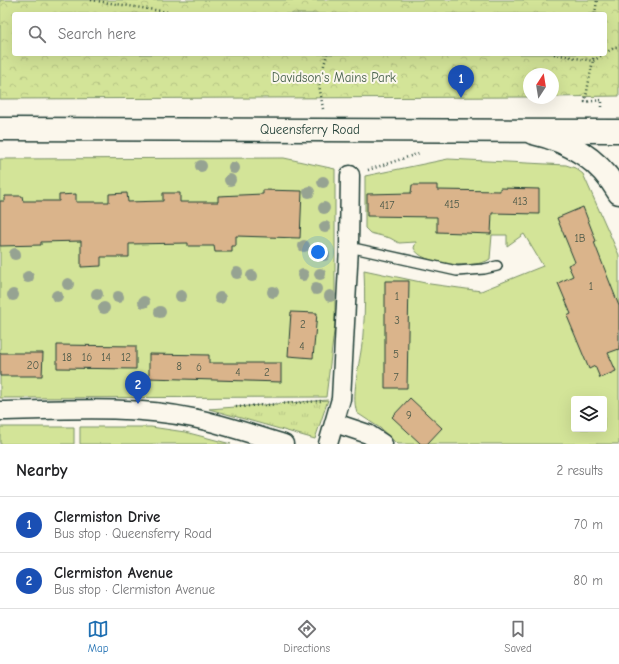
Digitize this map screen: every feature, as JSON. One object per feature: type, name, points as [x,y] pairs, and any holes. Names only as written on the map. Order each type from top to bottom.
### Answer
[{"type":"main road","name":"Queensferry Road","points":[[0,129],[619,131]]},
{"type":"main road","points":[[522,130],[558,140],[575,148],[602,168],[619,193]]},
{"type":"street","points":[[328,444],[341,399],[349,247],[350,175]]},
{"type":"street","points":[[0,411],[88,410],[158,413],[192,418],[284,444]]},
{"type":"street","points":[[335,423],[368,434],[383,444]]},
{"type":"lane","points":[[349,247],[457,271],[484,269],[497,266]]},
{"type":"path","points":[[91,0],[167,12]]},
{"type":"path","points":[[595,12],[597,0]]},
{"type":"path","points":[[607,52],[619,45]]},
{"type":"path","points":[[326,56],[319,84],[327,130]]},
{"type":"path","points":[[565,56],[594,61],[601,56]]},
{"type":"path","points":[[594,56],[594,61]]},
{"type":"path","points":[[233,408],[341,399]]},
{"type":"green space","name":"Davidson's Mains Park","points":[[0,0],[619,0],[619,96],[559,97],[559,68],[523,68],[523,97],[0,99]]},
{"type":"green space","points":[[284,158],[335,169],[335,323],[326,397],[0,398],[0,159]]},
{"type":"green space","points":[[448,159],[566,165],[575,168],[583,174],[619,255],[619,444],[397,444],[380,428],[357,413],[355,396],[364,326],[364,270],[430,284],[481,291],[543,266],[524,234],[507,246],[507,235],[492,235],[490,259],[483,262],[461,265],[437,262],[426,258],[418,254],[414,248],[416,242],[399,243],[390,238],[370,233],[365,228],[365,176]]},
{"type":"green space","points":[[328,400],[315,439],[209,409]]},
{"type":"green space","points":[[0,427],[74,427],[74,444],[0,444]]},
{"type":"green space","points":[[80,427],[151,427],[185,432],[231,444],[80,444]]},
{"type":"building","points":[[412,185],[437,185],[437,190],[500,191],[500,188],[539,189],[539,214],[492,213],[491,234],[437,232],[437,217],[367,216],[367,194],[411,193]]},
{"type":"building","points":[[263,190],[302,191],[300,238],[236,236],[236,246],[232,246],[232,252],[215,252],[214,246],[188,246],[188,243],[129,244],[129,257],[101,257],[101,266],[81,267],[81,241],[41,242],[41,245],[0,246],[0,201],[5,201],[5,196],[22,196],[23,201],[59,201],[59,195],[76,194],[76,202],[109,202],[109,194],[127,193],[128,202],[163,201],[163,193],[180,193],[180,202],[218,202],[218,196],[263,194]]},
{"type":"building","points":[[583,207],[596,241],[594,242],[619,306],[619,349],[608,353],[616,371],[600,378],[595,366],[589,369],[567,316],[571,314],[558,283],[573,276],[568,265],[575,262],[557,218]]},
{"type":"building","points":[[385,281],[409,281],[407,388],[385,388]]},
{"type":"building","points":[[291,312],[317,313],[313,358],[288,356]]},
{"type":"building","points":[[57,345],[136,346],[136,369],[57,368]]},
{"type":"building","points":[[0,353],[43,353],[42,376],[0,376]]},
{"type":"building","points":[[149,354],[209,355],[209,363],[281,363],[281,382],[149,378]]},
{"type":"building","points":[[410,398],[442,428],[427,444],[421,444],[392,417]]},
{"type":"place","name":"Clermiston Drive","points":[[461,98]]},
{"type":"place","name":"Clermiston Avenue","points":[[138,404]]}]
